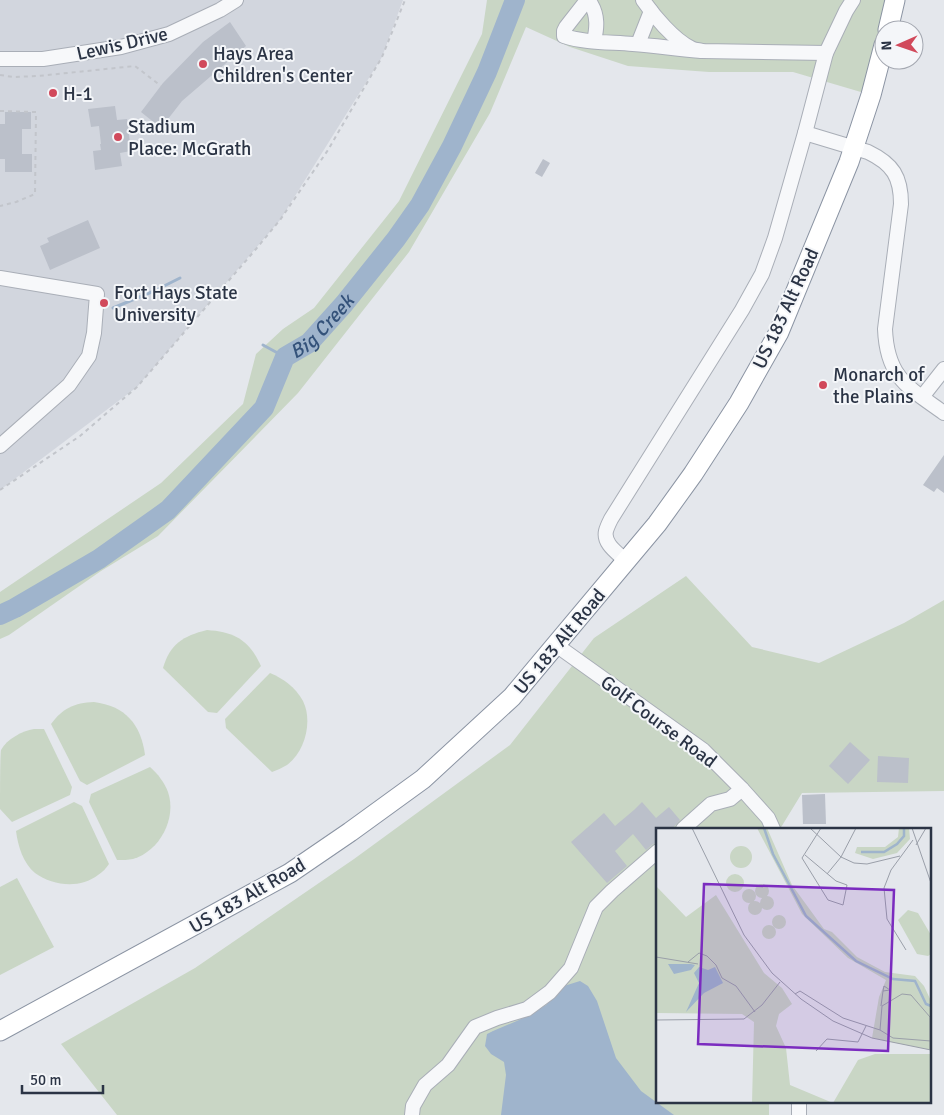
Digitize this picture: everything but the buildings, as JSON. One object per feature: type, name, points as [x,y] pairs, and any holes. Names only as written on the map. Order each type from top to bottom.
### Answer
[{"type":"highway","points":[[890,20],[895,0]]},
{"type":"highway","name":"US 183 Alt Road","points":[[0,1031],[290,872],[350,832],[423,779],[512,697],[657,524],[693,474],[739,403],[779,332],[854,148],[878,70]]},
{"type":"street","name":"Lewis Drive","points":[[0,59],[43,59],[121,47],[169,34],[220,10],[236,0]]},
{"type":"street","points":[[626,561],[608,543],[605,534],[607,527],[762,274],[805,133],[826,53],[853,0]]},
{"type":"street","points":[[647,6],[667,29],[682,42],[702,52]]},
{"type":"street","points":[[638,44],[647,6]]},
{"type":"street","points":[[594,41],[702,52],[826,53]]},
{"type":"street","points":[[805,133],[868,152],[883,160],[893,171],[900,185],[900,215],[887,308],[885,339],[889,358],[898,376],[904,383],[944,413]]},
{"type":"street","points":[[0,278],[97,294],[94,333],[89,356],[69,385],[0,446]]},
{"type":"street","points":[[922,397],[944,369]]},
{"type":"street","name":"Golf Course Road","points":[[556,645],[703,750],[742,788],[768,818],[773,828]]},
{"type":"street","points":[[684,828],[711,804],[730,799],[742,788]]},
{"type":"street","points":[[412,1115],[413,1106],[425,1085],[448,1065],[475,1027],[527,1009],[550,992],[571,968],[596,907],[612,890],[656,852]]},
{"type":"street","points":[[799,1102],[799,1115]]},
{"type":"path","points":[[0,490],[80,436],[138,387],[280,220],[333,141],[382,57],[405,0]]},
{"type":"path","points":[[0,75],[13,77],[38,76],[135,66],[160,86]]},
{"type":"path","points":[[0,111],[36,112],[35,194],[0,206]]},
{"type":"shaded area","name":"Fort Hays State University","points":[[0,0],[403,0],[382,57],[280,220],[137,387],[0,490]]},
{"type":"green space","points":[[487,0],[892,0],[888,20],[874,20],[874,70],[877,70],[871,95],[793,72],[709,72],[628,66],[570,47],[526,27],[490,113],[409,252],[298,393],[158,536],[101,571],[9,635],[0,639],[0,592],[161,483],[243,404],[256,354],[283,329],[314,308],[399,201],[482,34]]},
{"type":"green space","points":[[686,576],[752,647],[819,663],[904,623],[944,600],[944,791],[802,793],[781,828],[656,828],[656,1102],[769,1102],[769,1115],[117,1115],[61,1044],[195,968],[354,859],[510,745],[594,638]]},
{"type":"green space","points":[[207,630],[226,633],[240,639],[251,650],[261,666],[217,713],[208,712],[163,668],[169,653],[179,642],[191,635]]},
{"type":"green space","points":[[270,673],[293,688],[303,701],[307,718],[306,736],[298,752],[287,765],[272,772],[226,728],[225,719]]},
{"type":"green space","points":[[94,702],[105,704],[123,712],[130,718],[140,734],[145,755],[87,785],[80,781],[51,724],[70,707]]},
{"type":"green space","points":[[34,729],[44,729],[72,787],[70,795],[12,822],[0,809],[1,750],[15,736]]},
{"type":"green space","points":[[150,767],[156,772],[168,792],[170,812],[168,823],[158,841],[143,855],[133,859],[117,860],[89,802],[91,794]]},
{"type":"green space","points":[[74,802],[82,806],[109,864],[100,874],[83,882],[66,884],[50,881],[35,873],[27,864],[18,842],[16,831]]},
{"type":"green space","points":[[17,878],[54,947],[0,975],[0,887]]},
{"type":"water","points":[[580,981],[588,986],[597,1001],[616,1058],[641,1091],[674,1115],[501,1115],[506,1075],[504,1062],[491,1054],[485,1046],[487,1034],[519,1020],[546,1005],[564,986]]},
{"type":"waterway","name":"Big Creek","points":[[0,615],[99,559],[168,510],[264,408],[285,357],[309,343],[344,304],[396,239],[420,205],[452,146],[487,72],[515,0]]},
{"type":"waterway","points":[[113,308],[180,278]]},
{"type":"waterway","points":[[263,345],[285,357]]},
{"type":"place","name":"Hays Area Children's Center","points":[[203,64]]},
{"type":"place","name":"H-1","points":[[53,93]]},
{"type":"place","name":"Stadium Place: McGrath","points":[[118,137]]},
{"type":"place","name":"Fort Hays State University","points":[[104,303]]},
{"type":"place","name":"Monarch of the Plains","points":[[823,385]]}]
